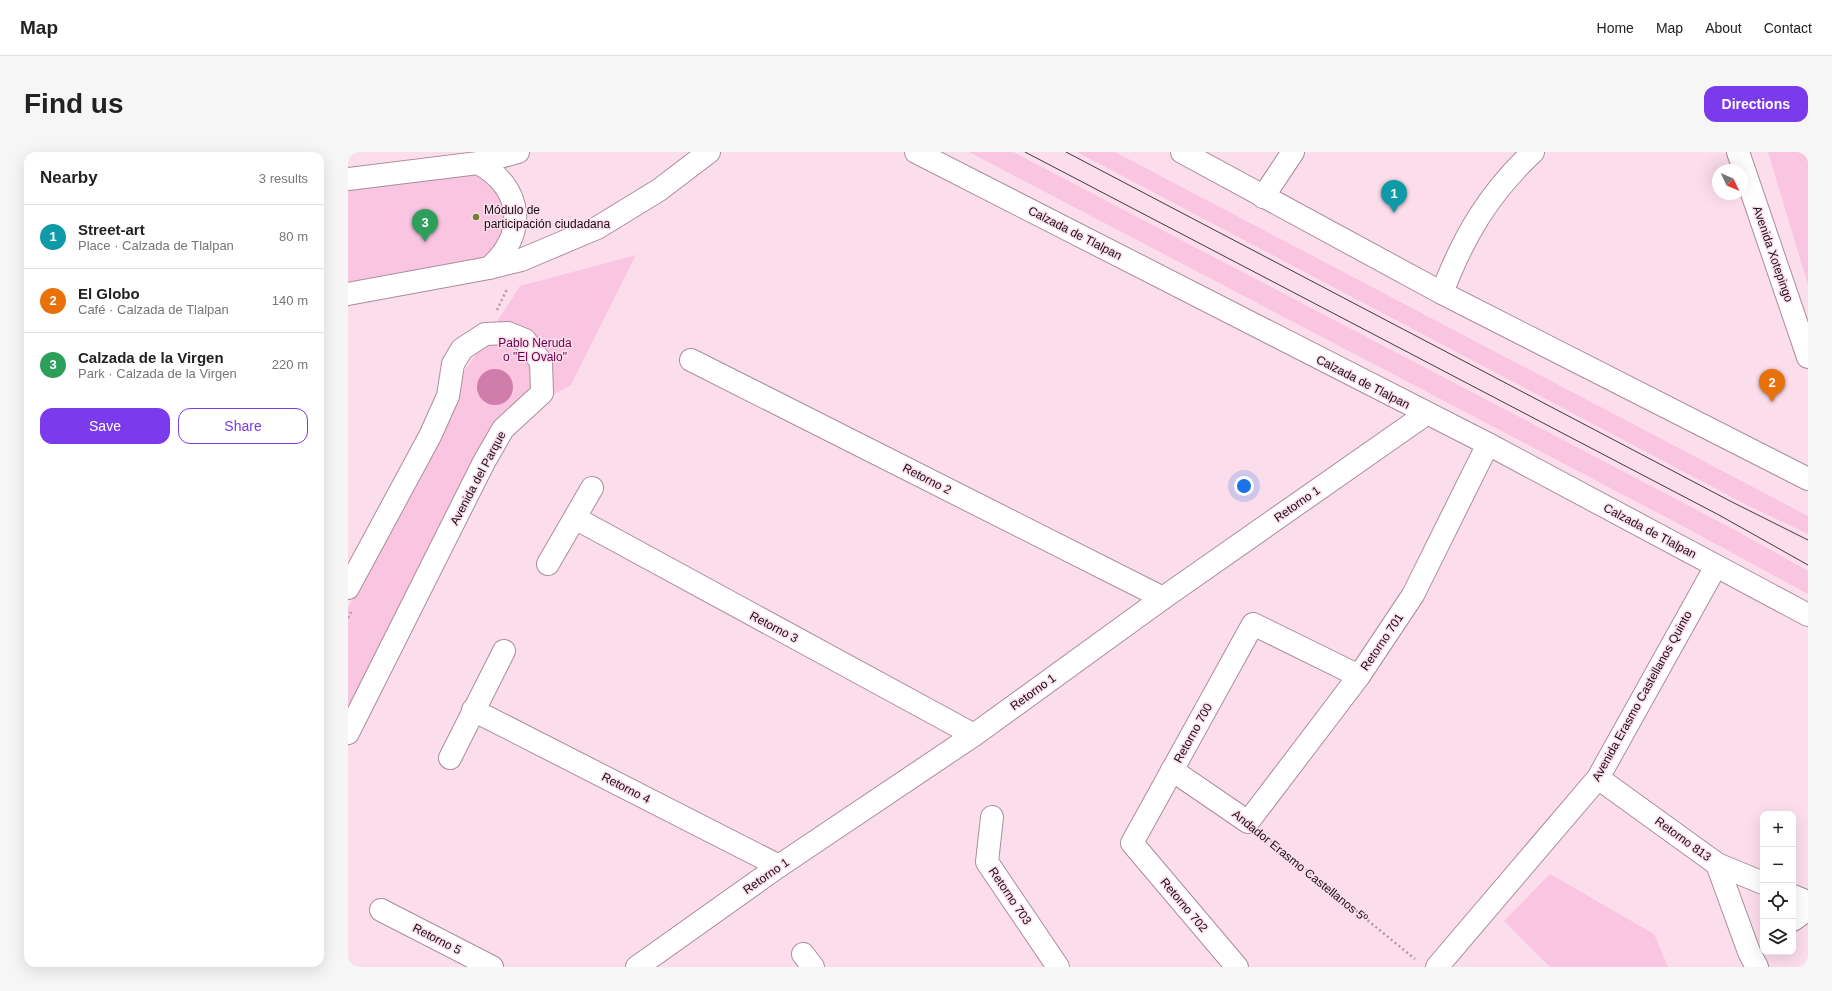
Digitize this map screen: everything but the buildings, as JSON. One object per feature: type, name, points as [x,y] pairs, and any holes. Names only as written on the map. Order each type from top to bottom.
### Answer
[{"type":"main road","points":[[348,179],[478,163],[518,152]]},
{"type":"main road","points":[[348,294],[489,268],[521,260],[597,228],[659,190],[709,152]]},
{"type":"main road","name":"Calzada de Tlalpan","points":[[916,152],[1426,414],[1488,444],[1808,614]]},
{"type":"main road","points":[[1182,152],[1442,293],[1808,479]]},
{"type":"main road","points":[[1263,197],[1293,152]]},
{"type":"main road","points":[[1442,293],[1454,259],[1471,227],[1491,197],[1514,169],[1533,152]]},
{"type":"main road","name":"Avenida Xotepingo","points":[[1738,152],[1808,357]]},
{"type":"main road","points":[[478,163],[491,170],[505,184],[514,203],[516,216],[514,231],[509,245],[500,258],[489,268]]},
{"type":"main road","name":"Avenida del Parque","points":[[348,733],[503,429],[542,393],[542,362],[525,340],[508,333],[485,334]]},
{"type":"main road","points":[[348,588],[430,436],[448,396],[453,364],[462,349],[485,334]]},
{"type":"main road","name":"Retorno 2","points":[[691,360],[1163,598]]},
{"type":"main road","name":"Retorno 1","points":[[637,967],[779,866],[974,735],[1163,598],[1426,414]]},
{"type":"main road","name":"Retorno 701","points":[[1248,822],[1359,676],[1413,595],[1488,444]]},
{"type":"main road","points":[[548,564],[592,488]]},
{"type":"main road","name":"Retorno 3","points":[[575,518],[974,735]]},
{"type":"main road","name":"Avenida Erasmo Castellanos Quinto","points":[[1428,964],[1598,778],[1716,566]]},
{"type":"main road","name":"Retorno 700","points":[[1132,843],[1254,624],[1359,676]]},
{"type":"main road","points":[[450,758],[504,651]]},
{"type":"main road","name":"Retorno 4","points":[[473,710],[779,866]]},
{"type":"main road","name":"Andador Erasmo Castellanos 5º","points":[[1172,770],[1248,822]]},
{"type":"main road","name":"Retorno 813","points":[[1598,778],[1717,864],[1756,954]]},
{"type":"main road","name":"Retorno 703","points":[[992,817],[987,862],[1058,967]]},
{"type":"main road","name":"Retorno 702","points":[[1132,843],[1237,967]]},
{"type":"main road","points":[[1717,864],[1760,882]]},
{"type":"main road","points":[[1796,897],[1808,902]]},
{"type":"main road","points":[[1794,919],[1808,909]]},
{"type":"main road","name":"Retorno 5","points":[[381,910],[492,967]]},
{"type":"path","points":[[485,334],[521,260]]},
{"type":"path","points":[[348,618],[352,610]]},
{"type":"path","name":"Andador Erasmo Castellanos 5º","points":[[1248,822],[1428,964]]},
{"type":"green space","points":[[969,152],[1013,152],[1733,529],[1808,571],[1808,594],[1679,524]]},
{"type":"green space","points":[[1077,152],[1115,152],[1808,516],[1808,534],[1745,504]]},
{"type":"green space","points":[[1768,152],[1808,152],[1808,285]]},
{"type":"green space","points":[[478,163],[516,216],[489,268],[348,289],[348,183]]},
{"type":"green space","name":"Pablo Neruda o \"El Ovalo\"","points":[[636,255],[571,385],[497,425],[348,711],[348,608],[438,439],[457,383],[520,286]]},
{"type":"green space","points":[[1550,874],[1654,934],[1668,967],[1550,967],[1504,921]]},
{"type":"shaded area","points":[[495,369],[508,374],[513,387],[508,400],[495,405],[482,400],[477,387],[482,374]]},
{"type":"tram line","points":[[1025,152],[1719,515],[1808,565]]},
{"type":"tram line","points":[[1066,152],[1732,502],[1808,540]]},
{"type":"place","name":"Street-art","points":[[1394,213]]},
{"type":"place","name":"Módulo de participación ciudadana","points":[[476,217]]},
{"type":"place","name":"Calzada de la Virgen","points":[[425,242]]},
{"type":"place","name":"El Globo","points":[[1772,402]]}]
